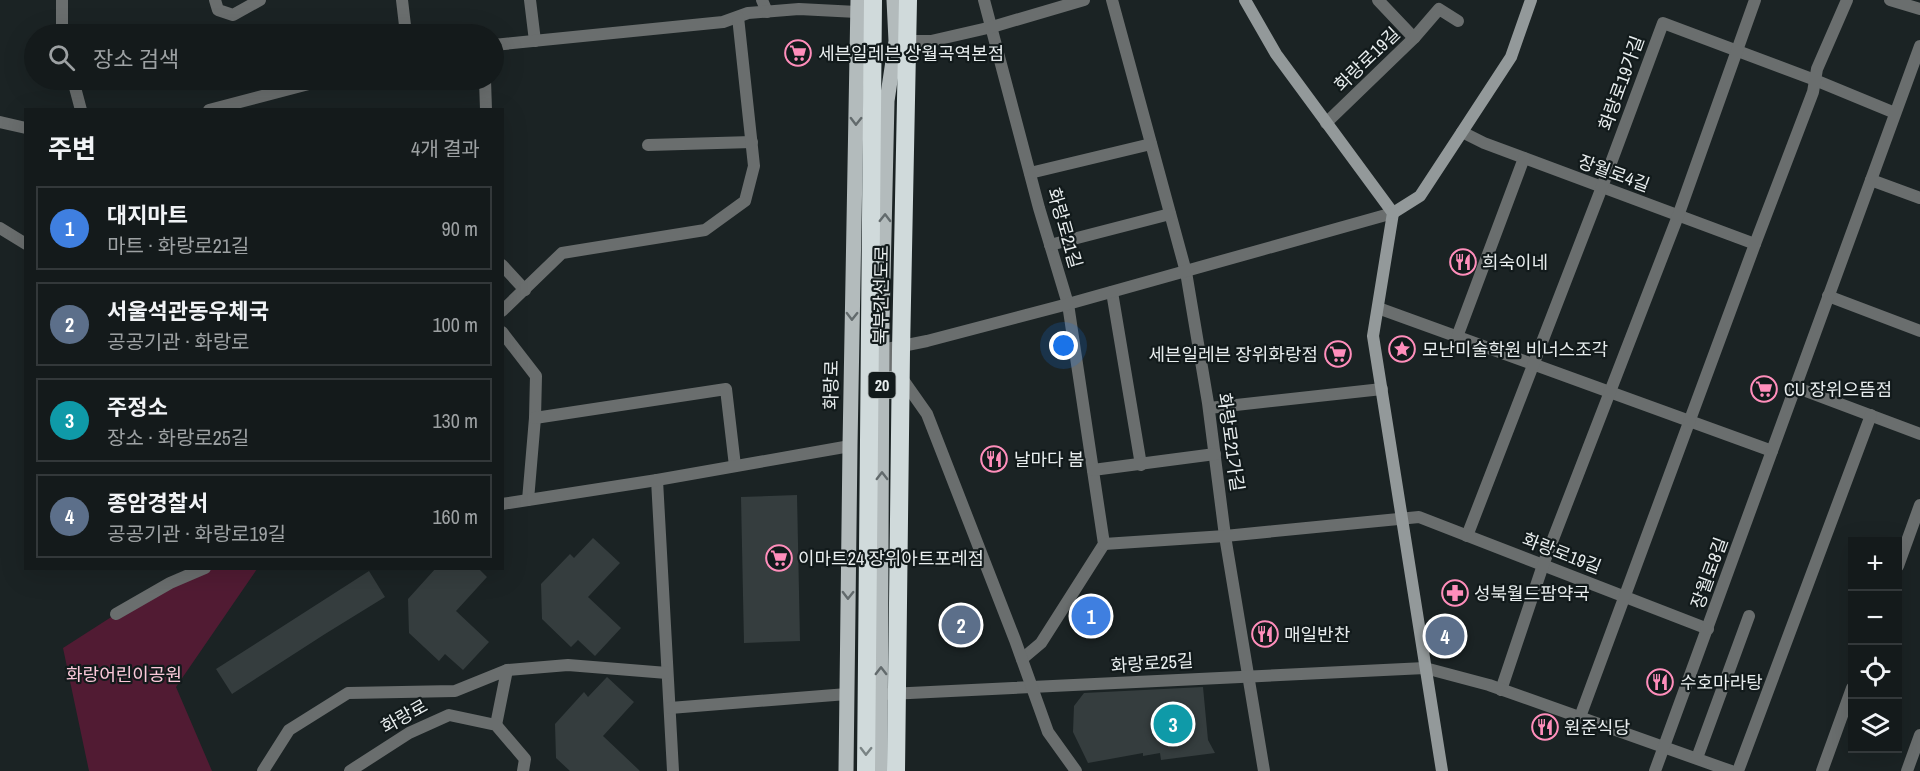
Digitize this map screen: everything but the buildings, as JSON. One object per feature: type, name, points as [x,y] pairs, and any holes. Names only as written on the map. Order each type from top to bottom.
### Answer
[{"type":"highway","name":"북부간선도로","points":[[866,771],[873,0]]},
{"type":"highway","name":"북부간선도로","points":[[896,771],[908,0]]},
{"type":"main road","name":"20","points":[[880,771],[882,350],[887,101],[896,41],[894,0]]},
{"type":"main road","name":"화랑로","points":[[846,771],[858,6]]},
{"type":"street","points":[[62,0],[62,24]]},
{"type":"street","points":[[215,0],[218,10],[233,15],[260,0]]},
{"type":"street","points":[[402,0],[405,24]]},
{"type":"street","points":[[530,0],[535,41]]},
{"type":"street","name":"화랑로21길","points":[[984,0],[1030,174],[1068,304],[1104,544]]},
{"type":"street","points":[[896,41],[931,42],[1084,0]]},
{"type":"street","name":"화랑로21가길","points":[[1112,0],[1186,272],[1209,408],[1225,536],[1264,771]]},
{"type":"street","points":[[1245,0],[1276,54],[1393,213],[1374,336],[1442,771]]},
{"type":"street","points":[[1378,0],[1414,38]]},
{"type":"street","points":[[1076,771],[1048,732],[927,414],[882,350],[927,341],[1068,304],[1393,213],[1420,196],[1511,57],[1532,0]]},
{"type":"street","points":[[1501,690],[1543,565],[1678,216],[1755,0]]},
{"type":"street","points":[[1580,717],[1813,92],[1817,69],[1847,0]]},
{"type":"street","points":[[1890,0],[1920,9]]},
{"type":"street","points":[[504,44],[723,22],[764,6],[858,6]]},
{"type":"street","name":"화랑로19길","points":[[1326,123],[1414,38],[1439,9],[1458,21]]},
{"type":"street","points":[[504,309],[562,253],[705,230],[745,201],[754,166],[738,16]]},
{"type":"street","name":"화랑로19가길","points":[[1467,536],[1663,23],[1815,80],[1895,113]]},
{"type":"street","name":"장월로8길","points":[[1655,771],[1920,46]]},
{"type":"street","points":[[857,88],[873,88],[887,101]]},
{"type":"street","points":[[76,90],[80,108]]},
{"type":"street","points":[[217,108],[286,90]]},
{"type":"street","points":[[485,90],[486,108]]},
{"type":"street","points":[[0,122],[24,128]]},
{"type":"street","name":"장월로4길","points":[[1462,132],[1484,143],[1755,244]]},
{"type":"street","points":[[648,146],[752,142]]},
{"type":"street","points":[[1030,174],[1151,144]]},
{"type":"street","points":[[1457,337],[1524,158]]},
{"type":"street","points":[[1871,180],[1920,198]]},
{"type":"street","points":[[1050,245],[1170,214]]},
{"type":"street","points":[[0,228],[24,239]]},
{"type":"street","points":[[504,267],[525,290]]},
{"type":"street","points":[[1112,292],[1141,465]]},
{"type":"street","points":[[1828,296],[1920,331]]},
{"type":"street","points":[[1378,308],[1772,451]]},
{"type":"street","points":[[504,335],[536,376],[528,500]]},
{"type":"street","points":[[1795,387],[1920,434]]},
{"type":"street","points":[[535,418],[726,389],[735,466]]},
{"type":"street","points":[[1209,408],[1382,389]]},
{"type":"street","points":[[1738,771],[1871,416]]},
{"type":"street","points":[[504,504],[850,446]]},
{"type":"street","points":[[1093,470],[1215,454]]},
{"type":"street","points":[[657,480],[673,771]]},
{"type":"street","points":[[1902,555],[1920,505]]},
{"type":"street","name":"화랑로19길","points":[[1104,544],[1225,536],[1419,517],[1708,629]]},
{"type":"street","points":[[1022,659],[1041,643],[1104,544]]},
{"type":"street","points":[[116,614],[170,583],[200,570]]},
{"type":"street","points":[[1697,758],[1749,616]]},
{"type":"street","points":[[263,771],[289,730],[348,693],[455,691],[507,670],[568,665],[668,673]]},
{"type":"street","name":"화랑로25길","points":[[881,694],[1425,668],[1501,690],[1731,771]]},
{"type":"street","points":[[507,670],[496,725],[525,759],[523,771]]},
{"type":"street","points":[[670,708],[847,694]]},
{"type":"street","points":[[1822,771],[1848,699]]},
{"type":"street","name":"화랑로","points":[[350,771],[409,733],[449,715],[496,725]]},
{"type":"street","points":[[1907,771],[1920,735]]},
{"type":"green space","name":"화랑어린이공원","points":[[203,570],[256,570],[176,687],[212,771],[89,771],[63,648],[116,614]]},
{"type":"place","name":"세븐일레븐 상월곡역본점","points":[[798,53]]},
{"type":"place","name":"희숙이네","points":[[1463,262]]},
{"type":"place","name":"모난미술학원 비너스조각","points":[[1402,349]]},
{"type":"place","name":"세븐일레븐 장위화랑점","points":[[1338,354]]},
{"type":"place","name":"CU 장위으뜸점","points":[[1764,389]]},
{"type":"place","name":"날마다 봄","points":[[994,459]]},
{"type":"place","name":"이마트24 장위아트포레점","points":[[779,558]]},
{"type":"place","name":"성북월드팜약국","points":[[1455,593]]},
{"type":"place","name":"대지마트","points":[[1091,616]]},
{"type":"place","name":"서울석관동우체국","points":[[961,625]]},
{"type":"place","name":"매일반찬","points":[[1265,634]]},
{"type":"place","name":"종암경찰서","points":[[1445,636]]},
{"type":"place","name":"수호마라탕","points":[[1660,682]]},
{"type":"place","name":"주정소","points":[[1173,724]]},
{"type":"place","name":"원준식당","points":[[1545,727]]}]
